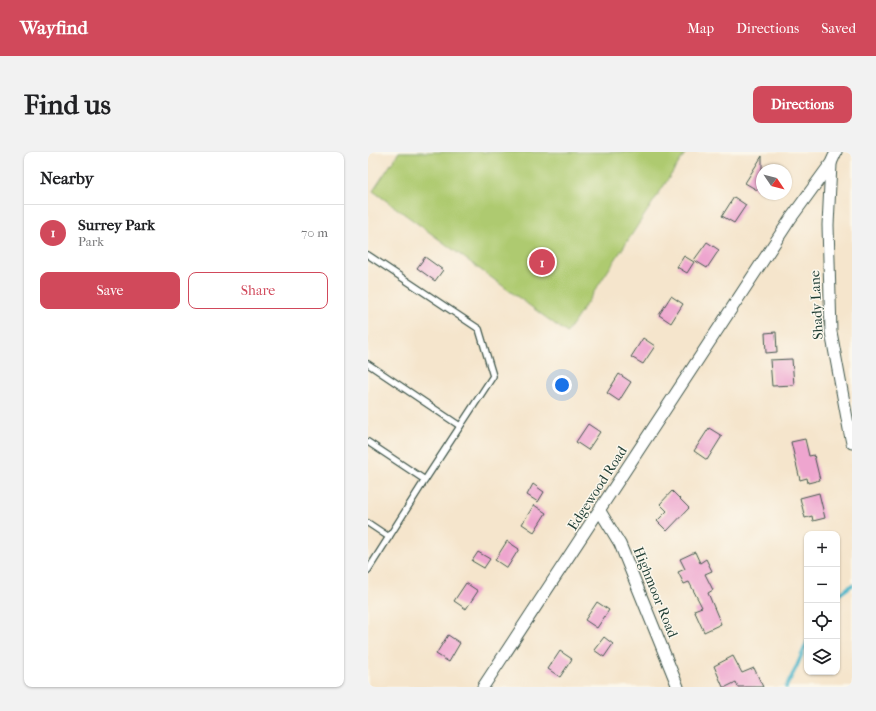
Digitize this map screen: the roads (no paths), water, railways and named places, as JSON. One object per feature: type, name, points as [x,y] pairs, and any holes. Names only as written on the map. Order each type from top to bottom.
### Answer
[{"type":"street","points":[[831,163],[836,152]]},
{"type":"street","name":"Edgewood Road","points":[[483,687],[791,218],[831,163]]},
{"type":"street","name":"Shady Lane","points":[[831,163],[828,225],[831,332],[852,443]]},
{"type":"street","name":"Highmoor Road","points":[[600,511],[620,544],[678,687]]},
{"type":"lane","points":[[368,255],[479,329],[493,376],[368,570]]},
{"type":"lane","points":[[368,364],[460,426]]},
{"type":"lane","points":[[368,442],[425,480]]},
{"type":"lane","points":[[368,523],[389,537]]},
{"type":"waterway","points":[[840,594],[852,585]]},
{"type":"waterway","points":[[786,687],[804,649]]},
{"type":"place","name":"Surrey Park","points":[[542,262]]}]
